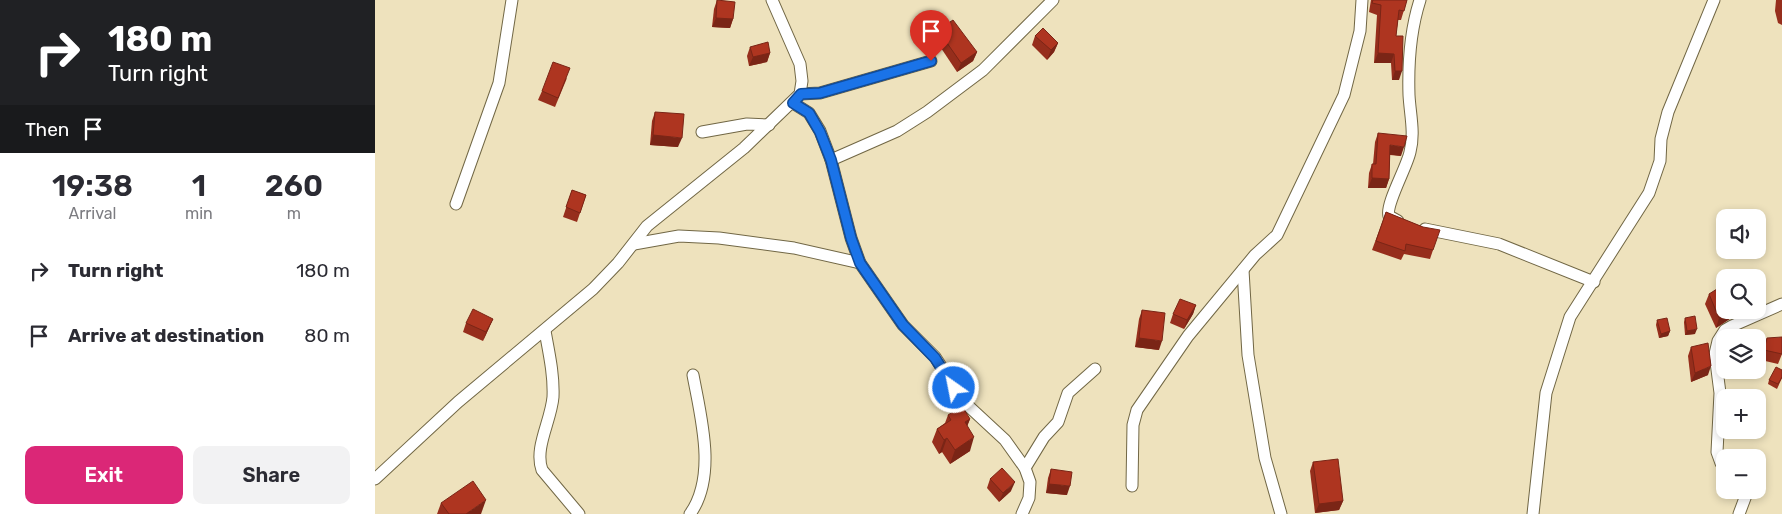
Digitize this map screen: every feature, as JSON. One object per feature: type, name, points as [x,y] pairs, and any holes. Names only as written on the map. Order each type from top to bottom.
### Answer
[{"type":"street","points":[[456,204],[499,83],[512,0]]},
{"type":"street","points":[[375,479],[458,402],[593,289],[634,244],[647,226],[769,125],[801,94],[800,64],[772,0]]},
{"type":"street","points":[[831,160],[897,131],[927,112],[983,70],[1053,0]]},
{"type":"street","points":[[1132,486],[1133,425],[1137,410],[1146,394],[1188,336],[1255,255],[1277,235],[1344,95],[1361,31],[1362,0]]},
{"type":"street","points":[[1420,0],[1412,31],[1409,61],[1411,150],[1405,172],[1387,210],[1389,216],[1411,225],[1499,244],[1594,282]]},
{"type":"street","points":[[1533,514],[1545,393],[1570,317],[1649,193],[1660,161],[1661,139],[1668,112],[1714,0]]},
{"type":"street","points":[[801,94],[820,93],[931,61]]},
{"type":"street","points":[[793,103],[809,113],[815,121],[831,160],[849,231],[860,263],[903,325],[935,358],[964,402],[1005,440],[1025,468],[1030,482],[1029,498],[1022,514]]},
{"type":"street","points":[[702,132],[747,124],[769,125]]},
{"type":"street","points":[[634,244],[679,236],[719,238],[794,248],[860,263]]},
{"type":"street","points":[[1243,270],[1248,356],[1265,458],[1281,514]]},
{"type":"street","points":[[1717,449],[1720,393],[1715,354],[1717,341],[1732,326],[1782,304]]},
{"type":"street","points":[[545,331],[554,378],[551,415],[540,449],[539,461],[542,470],[579,514]]},
{"type":"street","points":[[1025,468],[1043,437],[1058,422],[1068,393],[1095,369]]},
{"type":"street","points":[[690,514],[698,503],[705,474],[703,426],[693,375]]},
{"type":"street","points":[[1739,514],[1745,499]]},
{"type":"building","points":[[717,0],[735,2],[733,19],[716,18]]},
{"type":"building","points":[[1373,0],[1407,0],[1404,11],[1399,10],[1396,36],[1403,36],[1402,71],[1395,71],[1394,54],[1378,53],[1381,5],[1372,3]]},
{"type":"building","points":[[953,20],[977,52],[961,63],[938,30]]},
{"type":"building","points":[[1043,28],[1058,43],[1051,50],[1035,36]]},
{"type":"building","points":[[768,42],[770,53],[753,57],[750,47]]},
{"type":"building","points":[[553,62],[570,68],[558,98],[542,91]]},
{"type":"building","points":[[655,112],[684,114],[682,138],[653,135]]},
{"type":"building","points":[[1378,133],[1407,136],[1404,147],[1390,145],[1389,179],[1372,178],[1372,164],[1376,164]]},
{"type":"building","points":[[572,190],[586,195],[580,213],[566,207]]},
{"type":"building","points":[[1386,212],[1423,227],[1440,230],[1433,250],[1406,244],[1405,251],[1376,241]]},
{"type":"building","points":[[1716,290],[1716,311],[1709,294]]},
{"type":"building","points":[[1180,299],[1196,305],[1187,320],[1173,314]]},
{"type":"building","points":[[473,309],[493,319],[486,332],[466,323]]},
{"type":"building","points":[[1142,310],[1165,313],[1162,341],[1139,338]]},
{"type":"building","points":[[1695,316],[1697,329],[1687,331],[1685,318]]},
{"type":"building","points":[[1667,318],[1670,331],[1661,334],[1657,320]]},
{"type":"building","points":[[1782,337],[1782,354],[1766,350],[1767,338]]},
{"type":"building","points":[[1708,343],[1711,366],[1695,373],[1691,347]]},
{"type":"building","points":[[1776,367],[1782,370],[1782,377],[1778,384],[1769,380]]},
{"type":"building","points":[[962,406],[970,419],[965,422],[974,437],[955,450],[947,438],[944,440],[937,429],[951,420],[948,415]]},
{"type":"building","points":[[1338,459],[1343,501],[1319,504],[1313,462]]},
{"type":"building","points":[[1002,468],[1015,482],[1003,493],[990,479]]},
{"type":"building","points":[[1051,469],[1072,472],[1070,486],[1049,484]]},
{"type":"building","points":[[473,481],[486,500],[466,514],[449,514],[441,503]]},
{"type":"route","points":[[931,61],[820,93],[801,94],[793,103],[809,113],[820,132],[831,160],[851,238],[860,263],[903,325],[935,358],[954,388]]}]
